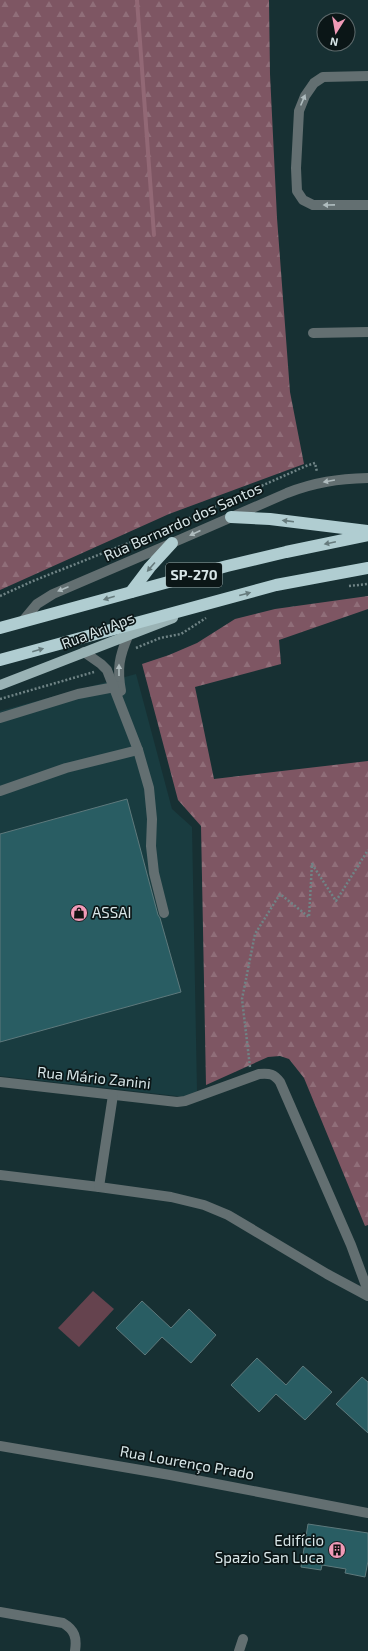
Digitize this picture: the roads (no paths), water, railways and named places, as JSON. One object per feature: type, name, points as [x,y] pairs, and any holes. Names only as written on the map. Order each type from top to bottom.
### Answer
[{"type":"highway","points":[[231,517],[270,519],[368,531]]},
{"type":"highway","name":"SP-270","points":[[0,628],[131,592],[279,554],[368,536]]},
{"type":"highway","points":[[131,592],[150,567],[172,543]]},
{"type":"highway","name":"SP-270","points":[[0,660],[210,609],[276,585],[368,568]]},
{"type":"main road","name":"Rua Ari Aps","points":[[0,685],[128,636],[210,609]]},
{"type":"street","points":[[368,76],[323,77],[314,83],[305,96],[299,111],[296,168],[297,191],[303,200],[313,205],[368,205]]},
{"type":"street","points":[[313,333],[368,332]]},
{"type":"street","name":"Rua Bernardo dos Santos","points":[[22,622],[37,604],[53,594],[306,485],[333,480],[368,478]]},
{"type":"street","points":[[117,687],[120,653],[128,636]]},
{"type":"street","points":[[84,652],[106,668],[117,687],[127,722],[138,750],[149,788],[152,819],[151,846],[154,873],[164,913]]},
{"type":"street","points":[[0,718],[78,694],[117,687]]},
{"type":"street","points":[[0,791],[66,768],[138,750]]},
{"type":"street","name":"Rua Mário Zanini","points":[[0,1082],[166,1101],[185,1101],[259,1074],[274,1075],[280,1082],[350,1245],[368,1291]]},
{"type":"street","points":[[99,1187],[113,1095]]},
{"type":"street","points":[[0,1176],[99,1187],[171,1197],[204,1204],[228,1215],[327,1274],[368,1296]]},
{"type":"street","name":"Rua Lourenço Prado","points":[[0,1446],[170,1475],[368,1513]]},
{"type":"street","points":[[0,1612],[63,1623],[73,1630],[75,1635],[75,1651]]},
{"type":"street","points":[[240,1651],[243,1639]]},
{"type":"waterway","points":[[137,0],[154,235]]},
{"type":"place","name":"ASSAI","points":[[79,913]]},
{"type":"place","name":"Edifício Spazio San Luca","points":[[337,1550]]}]
